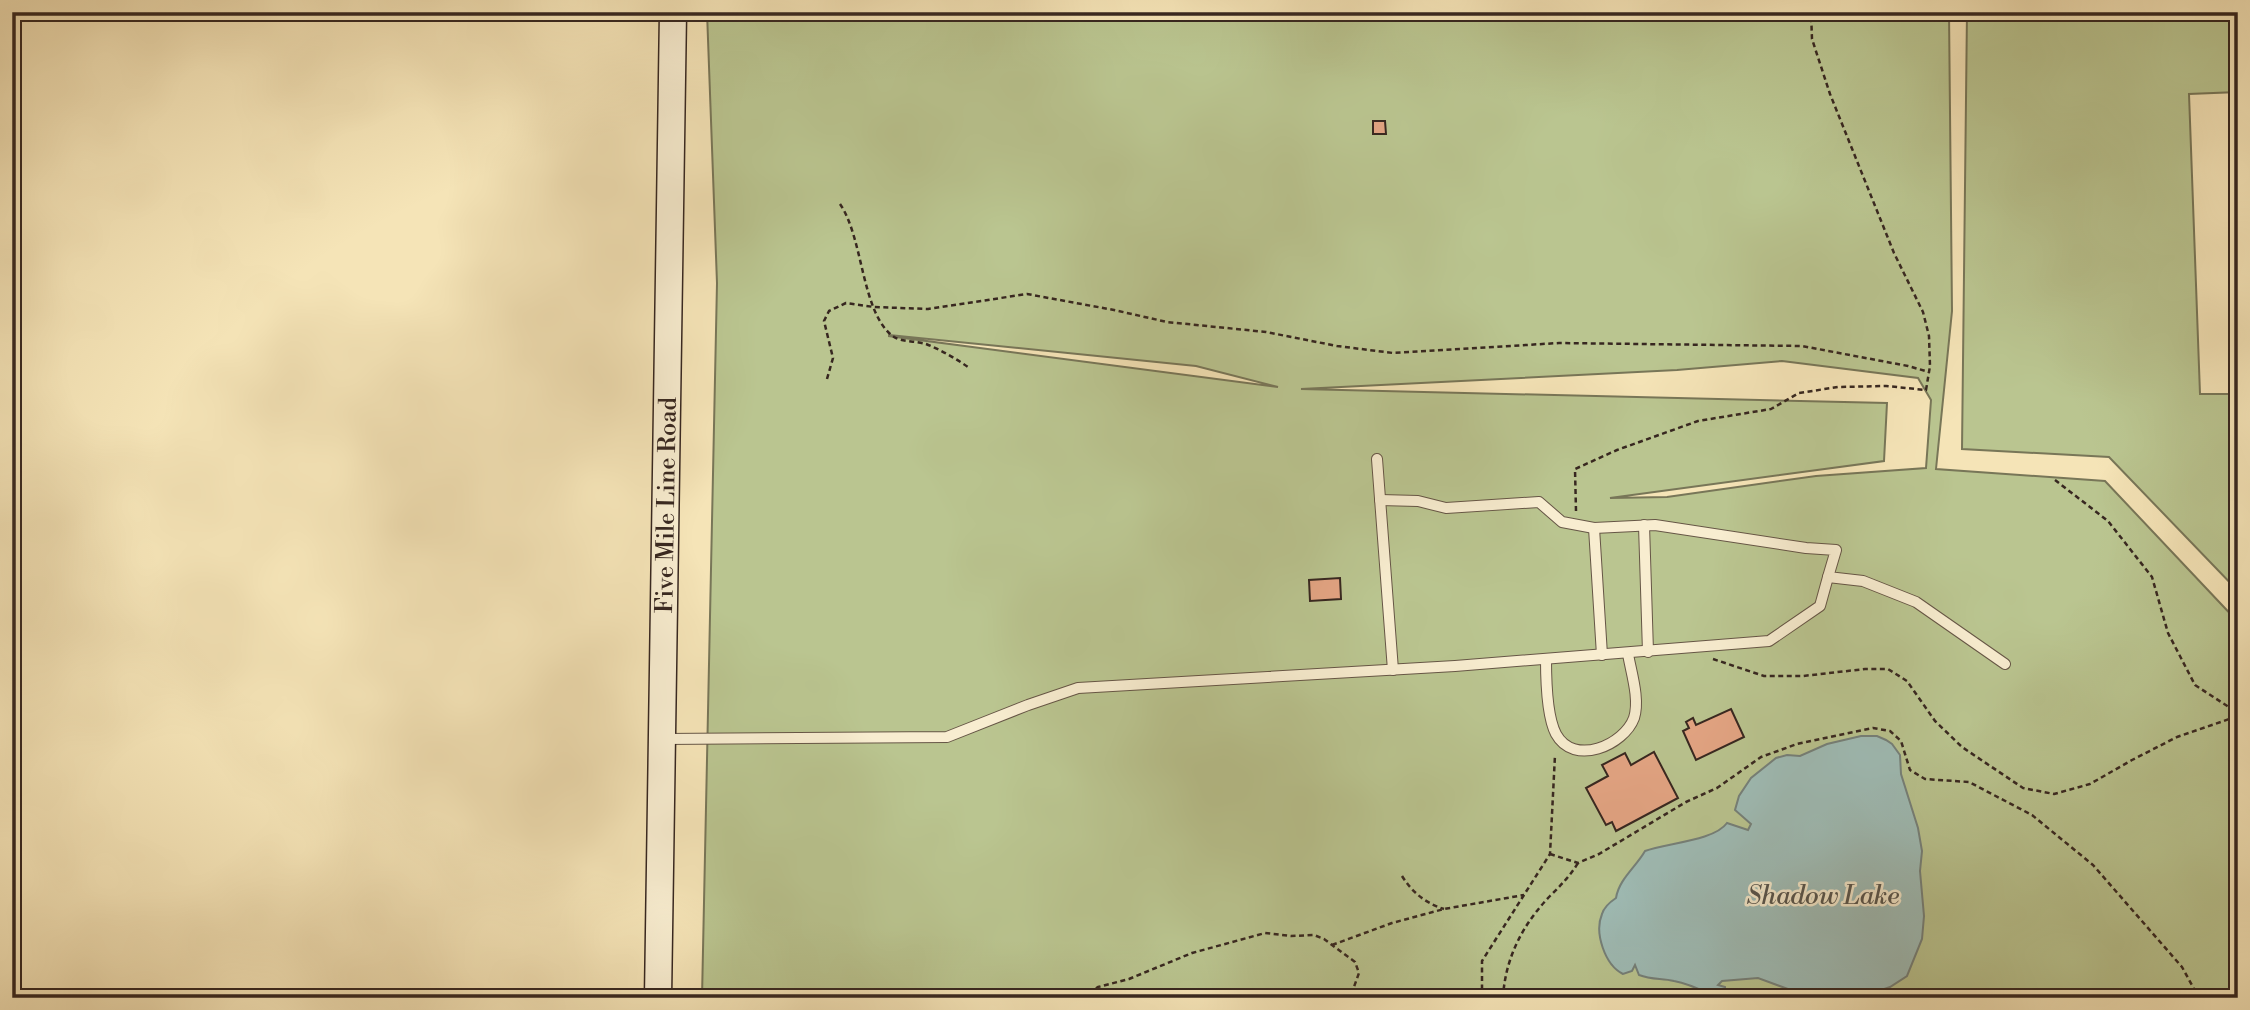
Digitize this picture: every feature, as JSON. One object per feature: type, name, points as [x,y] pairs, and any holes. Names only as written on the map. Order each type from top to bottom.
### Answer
[{"type":"main road","name":"Five Mile Line Road","points":[[658,998],[673,12]]},
{"type":"lane","points":[[1377,459],[1393,670]]},
{"type":"lane","points":[[663,739],[947,737],[1078,688],[1602,656],[1769,641],[1820,606],[1836,550],[1806,548],[1656,525],[1594,528],[1562,522],[1539,502],[1446,508],[1418,501],[1380,500]]},
{"type":"lane","points":[[1644,526],[1648,652]]},
{"type":"lane","points":[[1594,528],[1602,656]]},
{"type":"lane","points":[[1828,577],[1863,581],[1916,602],[2005,664]]},
{"type":"lane","points":[[1546,659],[1556,735],[1564,744],[1582,751],[1602,748],[1623,736],[1634,717],[1635,704],[1628,654]]},
{"type":"path","points":[[1577,524],[1575,469],[1616,450],[1698,421],[1771,409],[1799,393],[1838,387],[1886,386],[1926,390],[1929,337],[1923,312],[1894,253],[1830,94],[1812,39],[1811,12]]},
{"type":"path","points":[[840,204],[850,219],[876,316],[895,338],[924,343],[951,355],[968,367]]},
{"type":"path","points":[[827,379],[832,358],[824,321],[829,311],[846,303],[928,309],[1027,294],[1167,322],[1266,332],[1337,346],[1393,353],[1559,343],[1802,346],[1929,372]]},
{"type":"path","points":[[2055,480],[2108,521],[2152,577],[2168,633],[2195,685],[2238,715]]},
{"type":"path","points":[[1691,648],[1724,664],[1764,677],[1888,669],[1907,681],[1936,721],[1962,747],[2023,788],[2054,794],[2090,784],[2177,737],[2238,715]]},
{"type":"path","points":[[1503,998],[1504,979],[1513,949],[1527,923],[1570,877],[1578,863],[1599,854],[1686,802],[1717,788],[1761,757],[1797,744],[1873,728],[1890,731],[1901,741],[1910,770],[1925,779],[1969,782],[2032,815],[2093,866],[2182,967],[2199,998]]},
{"type":"path","points":[[1482,998],[1482,961],[1550,854],[1556,735]]},
{"type":"path","points":[[1550,854],[1578,863]]},
{"type":"path","points":[[1402,876],[1428,904],[1444,909]]},
{"type":"path","points":[[1332,945],[1392,923],[1444,909],[1524,895]]},
{"type":"path","points":[[1082,998],[1098,987],[1129,979],[1192,953],[1265,933],[1314,935],[1355,962],[1359,973],[1350,998]]},
{"type":"green space","points":[[707,12],[1949,12],[1952,311],[1936,469],[2105,481],[2238,622],[2238,998],[702,998],[717,283]],"holes":[[[889,336],[1196,366],[1278,387]],[[1782,361],[1918,378],[1931,400],[1926,468],[1816,476],[1667,497],[1610,498],[1884,461],[1887,403],[1301,389],[1677,370]]]},
{"type":"green space","points":[[1967,12],[2238,12],[2238,92],[2189,94],[2200,394],[2238,394],[2238,591],[2109,457],[1962,449]]},
{"type":"water","name":"Shadow Lake","points":[[1861,736],[1877,736],[1886,740],[1900,755],[1901,774],[1918,828],[1922,851],[1920,871],[1924,916],[1922,939],[1907,976],[1890,987],[1870,994],[1796,992],[1758,978],[1722,981],[1718,985],[1725,987],[1725,994],[1718,998],[1686,984],[1639,975],[1635,965],[1632,971],[1623,974],[1611,964],[1600,939],[1600,922],[1604,909],[1616,898],[1624,879],[1645,851],[1701,838],[1721,829],[1727,823],[1748,830],[1751,824],[1735,810],[1739,796],[1751,778],[1776,758],[1800,756],[1827,744]]},
{"type":"building","points":[[1373,121],[1385,121],[1386,134],[1373,134]]},
{"type":"building","points":[[1340,578],[1341,599],[1310,601],[1309,580]]},
{"type":"building","points":[[1731,709],[1744,737],[1696,760],[1683,731],[1689,728],[1686,722],[1693,718],[1696,725]]},
{"type":"building","points":[[1654,752],[1678,798],[1616,831],[1612,822],[1606,825],[1586,788],[1608,776],[1602,765],[1625,753],[1631,765]]}]
